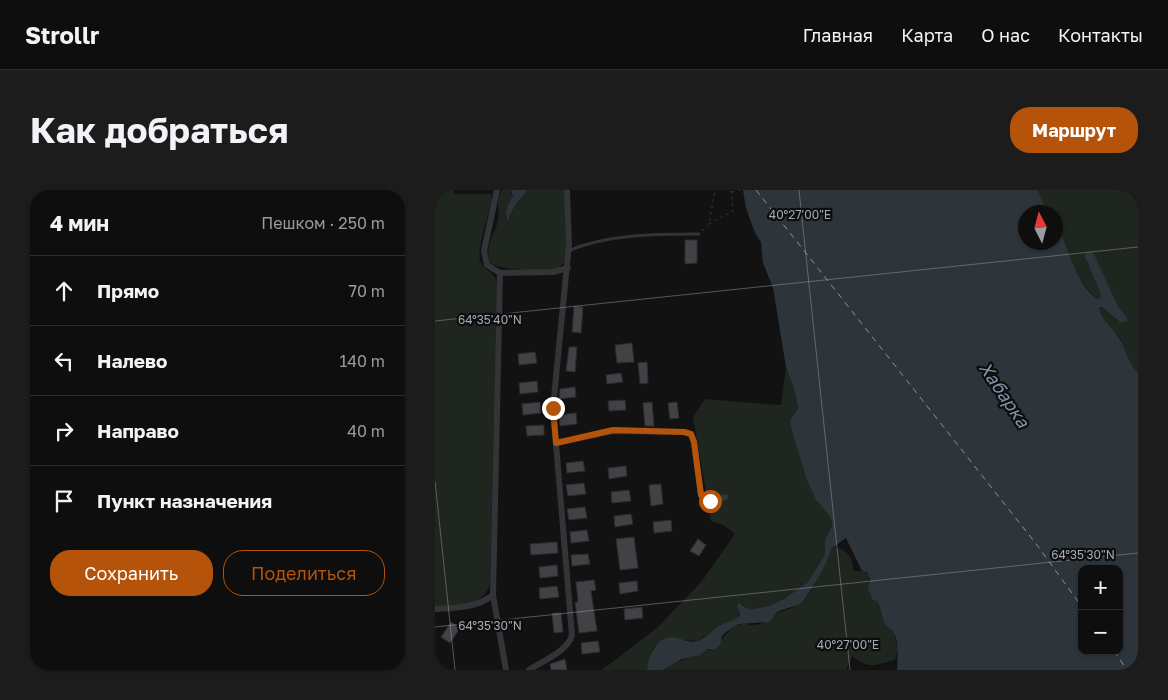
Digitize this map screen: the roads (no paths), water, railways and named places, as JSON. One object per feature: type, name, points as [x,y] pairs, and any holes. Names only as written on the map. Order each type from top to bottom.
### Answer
[{"type":"street","points":[[497,190],[483,251],[487,265],[493,271],[500,273],[553,272],[567,268]]},
{"type":"street","points":[[529,670],[564,648],[571,640],[572,635],[556,443],[554,385],[569,250],[567,190]]},
{"type":"street","points":[[500,273],[493,595],[506,670]]},
{"type":"street","points":[[556,443],[613,430],[684,432],[691,434],[694,442],[701,495],[704,499],[710,501],[725,497]]},
{"type":"street","points":[[435,609],[476,604],[493,595]]},
{"type":"lane","points":[[569,250],[584,244],[648,234],[699,234]]},
{"type":"water","points":[[510,190],[528,190],[515,205],[508,221],[506,215],[507,208],[514,196]]},
{"type":"water","name":"Хабарка","points":[[743,190],[1037,190],[1044,205],[1018,205],[1018,250],[1063,250],[1063,239],[1078,275],[1090,293],[1098,299],[1101,297],[1101,294],[1084,255],[1090,251],[1094,254],[1119,308],[1127,317],[1127,321],[1121,323],[1102,307],[1099,308],[1100,313],[1119,338],[1138,373],[1138,670],[897,670],[897,640],[885,624],[877,601],[873,600],[868,589],[870,579],[867,572],[862,571],[846,538],[831,549],[819,577],[801,603],[779,611],[769,622],[739,624],[722,636],[720,645],[715,649],[708,649],[700,655],[682,659],[663,670],[647,670],[652,652],[660,642],[671,637],[692,642],[700,640],[719,626],[740,615],[737,605],[739,603],[753,609],[769,606],[784,599],[808,582],[825,554],[825,540],[832,525],[831,518],[816,500],[807,481],[791,427],[790,420],[798,408],[795,392],[786,367],[773,288],[763,263],[761,242],[755,233],[746,208]]}]
